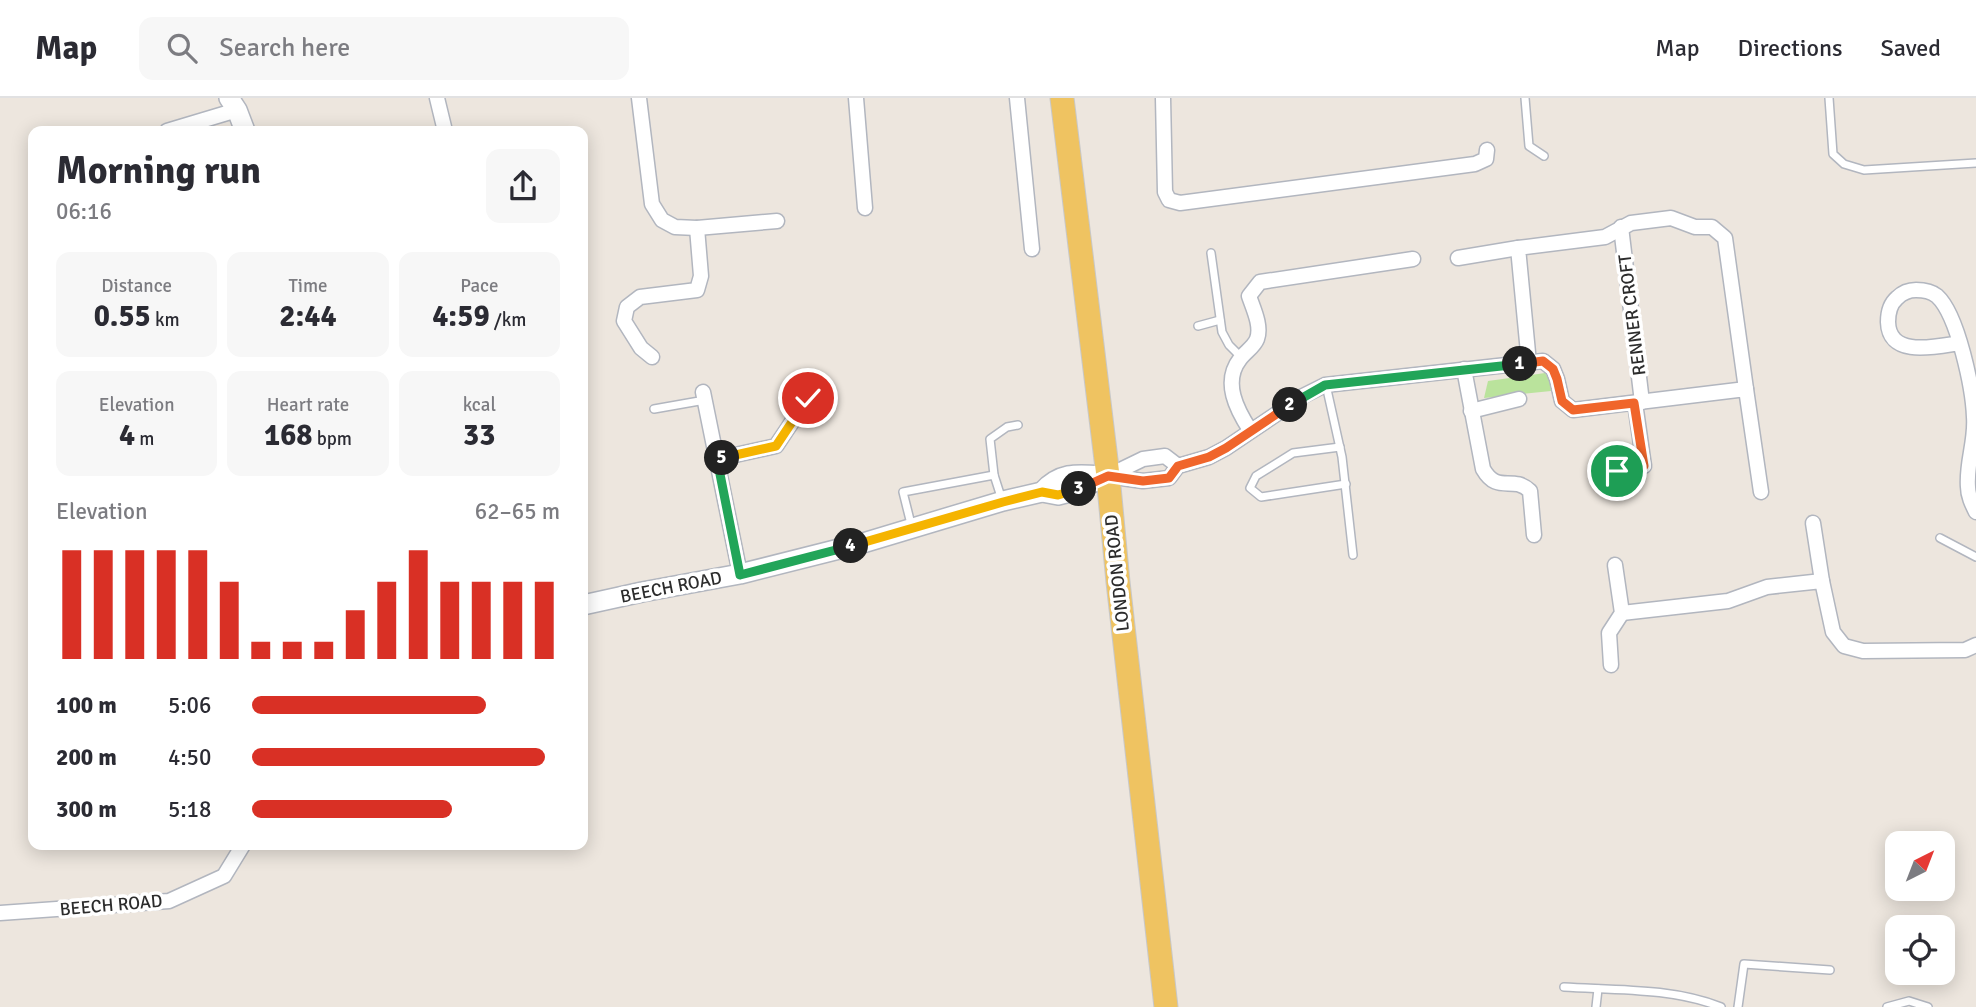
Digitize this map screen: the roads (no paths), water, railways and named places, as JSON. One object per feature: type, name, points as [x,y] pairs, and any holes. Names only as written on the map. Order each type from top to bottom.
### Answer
[{"type":"main road","name":"LONDON ROAD","points":[[1062,98],[1108,476],[1166,1007]]},
{"type":"street","points":[[437,98],[443,126]]},
{"type":"street","points":[[639,98],[652,204],[662,220],[675,227],[697,228],[777,221]]},
{"type":"street","points":[[856,98],[865,208]]},
{"type":"street","points":[[1017,98],[1031,249]]},
{"type":"street","points":[[1163,98],[1166,192],[1169,201],[1180,203],[1475,164],[1486,159],[1487,150]]},
{"type":"street","points":[[179,126],[233,104],[243,126]]},
{"type":"street","points":[[1458,258],[1605,237],[1631,223],[1671,218],[1695,227],[1712,227],[1725,238],[1761,492]]},
{"type":"street","points":[[652,357],[641,348],[624,321],[627,307],[640,296],[697,290],[701,276],[697,228]]},
{"type":"street","name":"RENNER CROFT","points":[[1617,471],[1644,466],[1621,228]]},
{"type":"street","points":[[1518,248],[1529,363]]},
{"type":"street","points":[[1250,430],[1235,404],[1232,385],[1234,370],[1241,357],[1258,338],[1259,331],[1249,296],[1260,282],[1413,259]]},
{"type":"street","points":[[1960,343],[1915,348],[1904,346],[1894,337],[1888,326],[1892,302],[1912,290],[1925,290],[1936,295],[1951,316],[1960,343],[1975,420],[1968,487],[1970,501],[1976,512]]},
{"type":"street","points":[[1108,476],[1143,481],[1169,478],[1178,466],[1209,457],[1226,448],[1303,396],[1325,385],[1543,361],[1553,369],[1562,401],[1573,410],[1746,389]]},
{"type":"street","points":[[1464,369],[1483,469],[1496,484],[1517,483],[1530,491],[1534,535]]},
{"type":"street","points":[[704,396],[740,575]]},
{"type":"street","points":[[717,459],[776,446],[808,398]]},
{"type":"street","points":[[1471,411],[1519,399]]},
{"type":"street","points":[[1108,476],[1143,459],[1165,456],[1178,466]]},
{"type":"street","name":"BEECH ROAD","points":[[588,604],[740,575],[1042,492],[1058,495],[1070,492],[1108,476]]},
{"type":"street","points":[[1813,523],[1833,632],[1844,646],[1863,651],[1965,650],[1976,645]]},
{"type":"street","points":[[1611,665],[1609,633],[1622,612],[1615,565]]},
{"type":"street","points":[[1622,612],[1728,601],[1767,587],[1822,581]]},
{"type":"street","name":"BEECH ROAD","points":[[0,913],[169,901],[224,876],[240,850]]},
{"type":"lane","points":[[1525,98],[1529,146],[1544,156]]},
{"type":"lane","points":[[1829,98],[1833,154],[1844,164],[1864,170],[1976,163]]},
{"type":"lane","points":[[1211,253],[1225,339],[1241,357]]},
{"type":"lane","points":[[1198,326],[1220,320]]},
{"type":"lane","points":[[1325,385],[1340,447],[1353,555]]},
{"type":"lane","points":[[654,409],[704,396]]},
{"type":"lane","points":[[1003,502],[994,475],[990,439],[1007,427],[1018,425]]},
{"type":"lane","points":[[1340,447],[1293,453],[1256,476],[1251,488],[1261,497],[1346,484]]},
{"type":"lane","points":[[912,529],[903,492],[994,475]]},
{"type":"lane","points":[[1940,538],[1976,558]]},
{"type":"lane","points":[[1738,1007],[1744,964],[1830,970]]},
{"type":"lane","points":[[1564,988],[1625,990],[1700,999],[1721,1007]]},
{"type":"lane","points":[[1596,1007],[1598,989]]},
{"type":"lane","points":[[1887,1007],[1909,1001],[1928,1007]]}]
